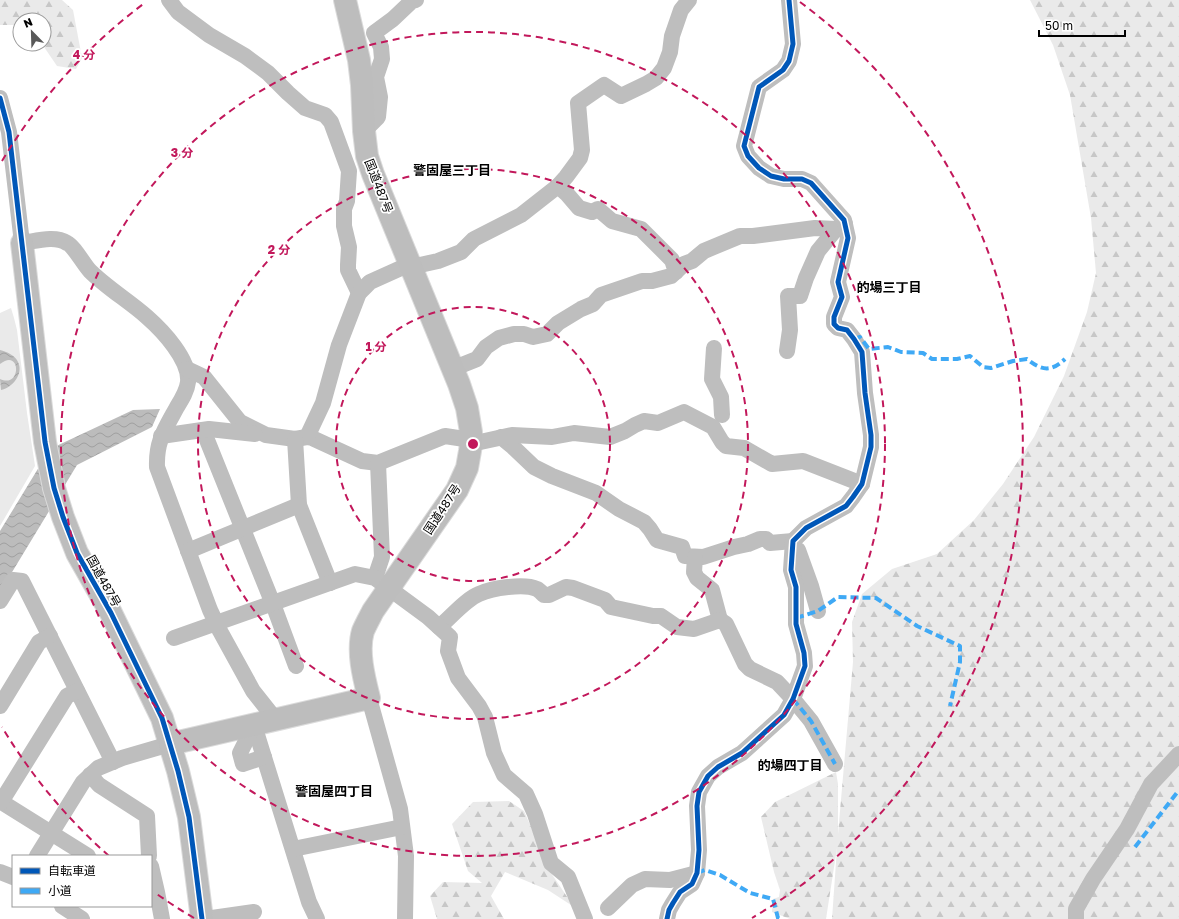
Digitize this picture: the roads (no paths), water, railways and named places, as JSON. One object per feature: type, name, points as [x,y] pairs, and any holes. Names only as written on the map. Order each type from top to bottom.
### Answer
[{"type":"highway","name":"国道487号","points":[[345,0],[359,60],[367,156],[452,368],[467,408],[471,432],[467,468],[457,490],[382,583],[373,611],[363,631],[361,650],[369,698]]},
{"type":"highway","name":"国道487号","points":[[22,243],[45,442],[54,488],[62,518],[77,553],[111,613],[162,718],[178,771],[189,817],[202,919]]},
{"type":"highway","points":[[170,744],[369,698]]},
{"type":"street","points":[[169,0],[178,12],[208,35],[245,56],[268,73],[305,108],[325,115],[331,122],[349,171],[347,200],[344,209],[344,226],[349,247],[348,270],[359,294]]},
{"type":"street","points":[[364,131],[378,117],[380,97],[376,77],[382,59],[381,47],[374,33],[393,19],[412,1],[416,0]]},
{"type":"street","points":[[330,583],[299,505],[301,438],[324,403],[339,345],[359,294],[370,282],[411,266],[438,261],[461,252],[474,239],[521,215],[558,186],[580,158],[582,150],[578,103],[604,85],[621,96],[656,78],[664,68],[670,52],[672,36],[681,10],[689,0]]},
{"type":"street","points":[[787,351],[790,330],[788,296],[800,296],[818,251],[840,227],[844,220],[811,183],[802,178],[784,179],[771,176],[759,168],[748,156],[744,146],[759,88],[783,70],[789,61],[793,44],[789,0]]},
{"type":"street","points":[[0,98],[8,132],[22,243],[55,239],[68,243],[90,270],[147,317],[165,335],[180,354],[187,369],[188,382],[184,395],[159,440],[156,454],[157,466],[210,610],[252,690],[276,720]]},
{"type":"street","points":[[558,186],[579,208],[592,212],[598,209],[612,221],[641,229],[672,260],[676,272]]},
{"type":"street","points":[[452,368],[477,359],[486,347],[499,338],[514,334],[524,334],[533,337],[547,334],[558,323],[581,309],[593,304],[601,295],[642,281],[652,281],[671,276],[684,264],[692,261],[704,251],[740,236],[753,236],[815,228],[840,227]]},
{"type":"street","points":[[670,916],[680,892],[692,884],[697,873],[699,850],[697,806],[699,792],[708,776],[718,767],[742,753],[784,715],[793,699],[805,666],[804,653],[796,624],[796,587],[791,570],[795,545],[806,528],[846,506],[862,484],[871,447],[862,352],[854,338],[847,330],[838,328],[834,324],[834,317],[842,297],[838,282],[848,238],[840,227]]},
{"type":"street","points":[[714,348],[712,379],[721,397],[722,415]]},
{"type":"street","points":[[187,369],[204,377],[240,422],[266,435]]},
{"type":"street","points":[[162,436],[209,429],[312,438],[362,461],[378,463],[445,436],[471,442],[512,435],[552,437],[574,433],[610,436],[644,422],[658,423],[684,412],[713,427],[726,446],[744,448],[772,464],[803,461],[862,484]]},
{"type":"street","points":[[203,430],[273,604],[296,666]]},
{"type":"street","points":[[501,437],[534,467],[552,476],[596,493],[619,509],[644,522],[657,540],[682,547],[686,556],[703,557],[760,539],[766,539],[770,543],[795,545]]},
{"type":"street","points":[[378,463],[382,583]]},
{"type":"street","points":[[188,551],[299,505]]},
{"type":"street","points":[[795,545],[811,586],[818,611]]},
{"type":"street","points":[[695,557],[694,572],[697,578],[712,590],[720,620],[726,624],[745,664],[750,669],[777,682],[793,699],[811,721],[835,764]]},
{"type":"street","points":[[174,638],[355,574],[382,583],[428,617],[450,637],[448,651],[458,678],[485,716],[494,753],[504,775],[526,794],[535,814],[552,863],[568,877],[585,919]]},
{"type":"street","points":[[0,601],[13,580],[22,581],[113,762]]},
{"type":"street","points":[[439,627],[470,599],[479,594],[504,587],[525,586],[537,589],[544,595],[549,595],[566,587],[573,588],[605,600],[611,607],[653,616],[661,616],[677,627],[694,629],[720,620]]},
{"type":"street","points":[[0,706],[39,642],[50,636]]},
{"type":"street","points":[[77,690],[67,696],[1,802],[86,855]]},
{"type":"street","points":[[369,698],[400,809],[406,856],[405,919]]},
{"type":"street","points":[[254,725],[309,902],[317,919]]},
{"type":"street","points":[[254,725],[240,753],[243,764],[264,757]]},
{"type":"street","points":[[38,855],[82,782],[98,768],[122,758],[170,744]]},
{"type":"street","points":[[1076,919],[1076,910],[1093,879],[1127,829],[1151,784],[1179,754]]},
{"type":"street","points":[[90,775],[99,785],[148,816],[149,855]]},
{"type":"street","points":[[293,849],[402,827]]},
{"type":"street","points":[[0,872],[12,877]]},
{"type":"street","points":[[608,908],[632,885],[645,879],[670,880],[697,873]]},
{"type":"street","points":[[152,875],[154,893],[162,919]]},
{"type":"street","points":[[64,907],[82,919]]},
{"type":"street","points":[[205,919],[254,912]]},
{"type":"water","points":[[0,350],[13,356],[17,360],[19,367],[16,380],[5,389],[1,390],[0,379],[7,381],[12,378],[16,369],[15,364],[12,361],[7,360],[0,364]]},
{"type":"water","points":[[160,409],[152,427],[77,465],[0,592],[0,531],[50,449],[133,410]]},
{"type":"district","name":"警固屋三丁目","points":[[452,170]]},
{"type":"district","name":"的場三丁目","points":[[889,287]]},
{"type":"district","name":"的場四丁目","points":[[790,765]]},
{"type":"district","name":"警固屋四丁目","points":[[334,791]]}]
